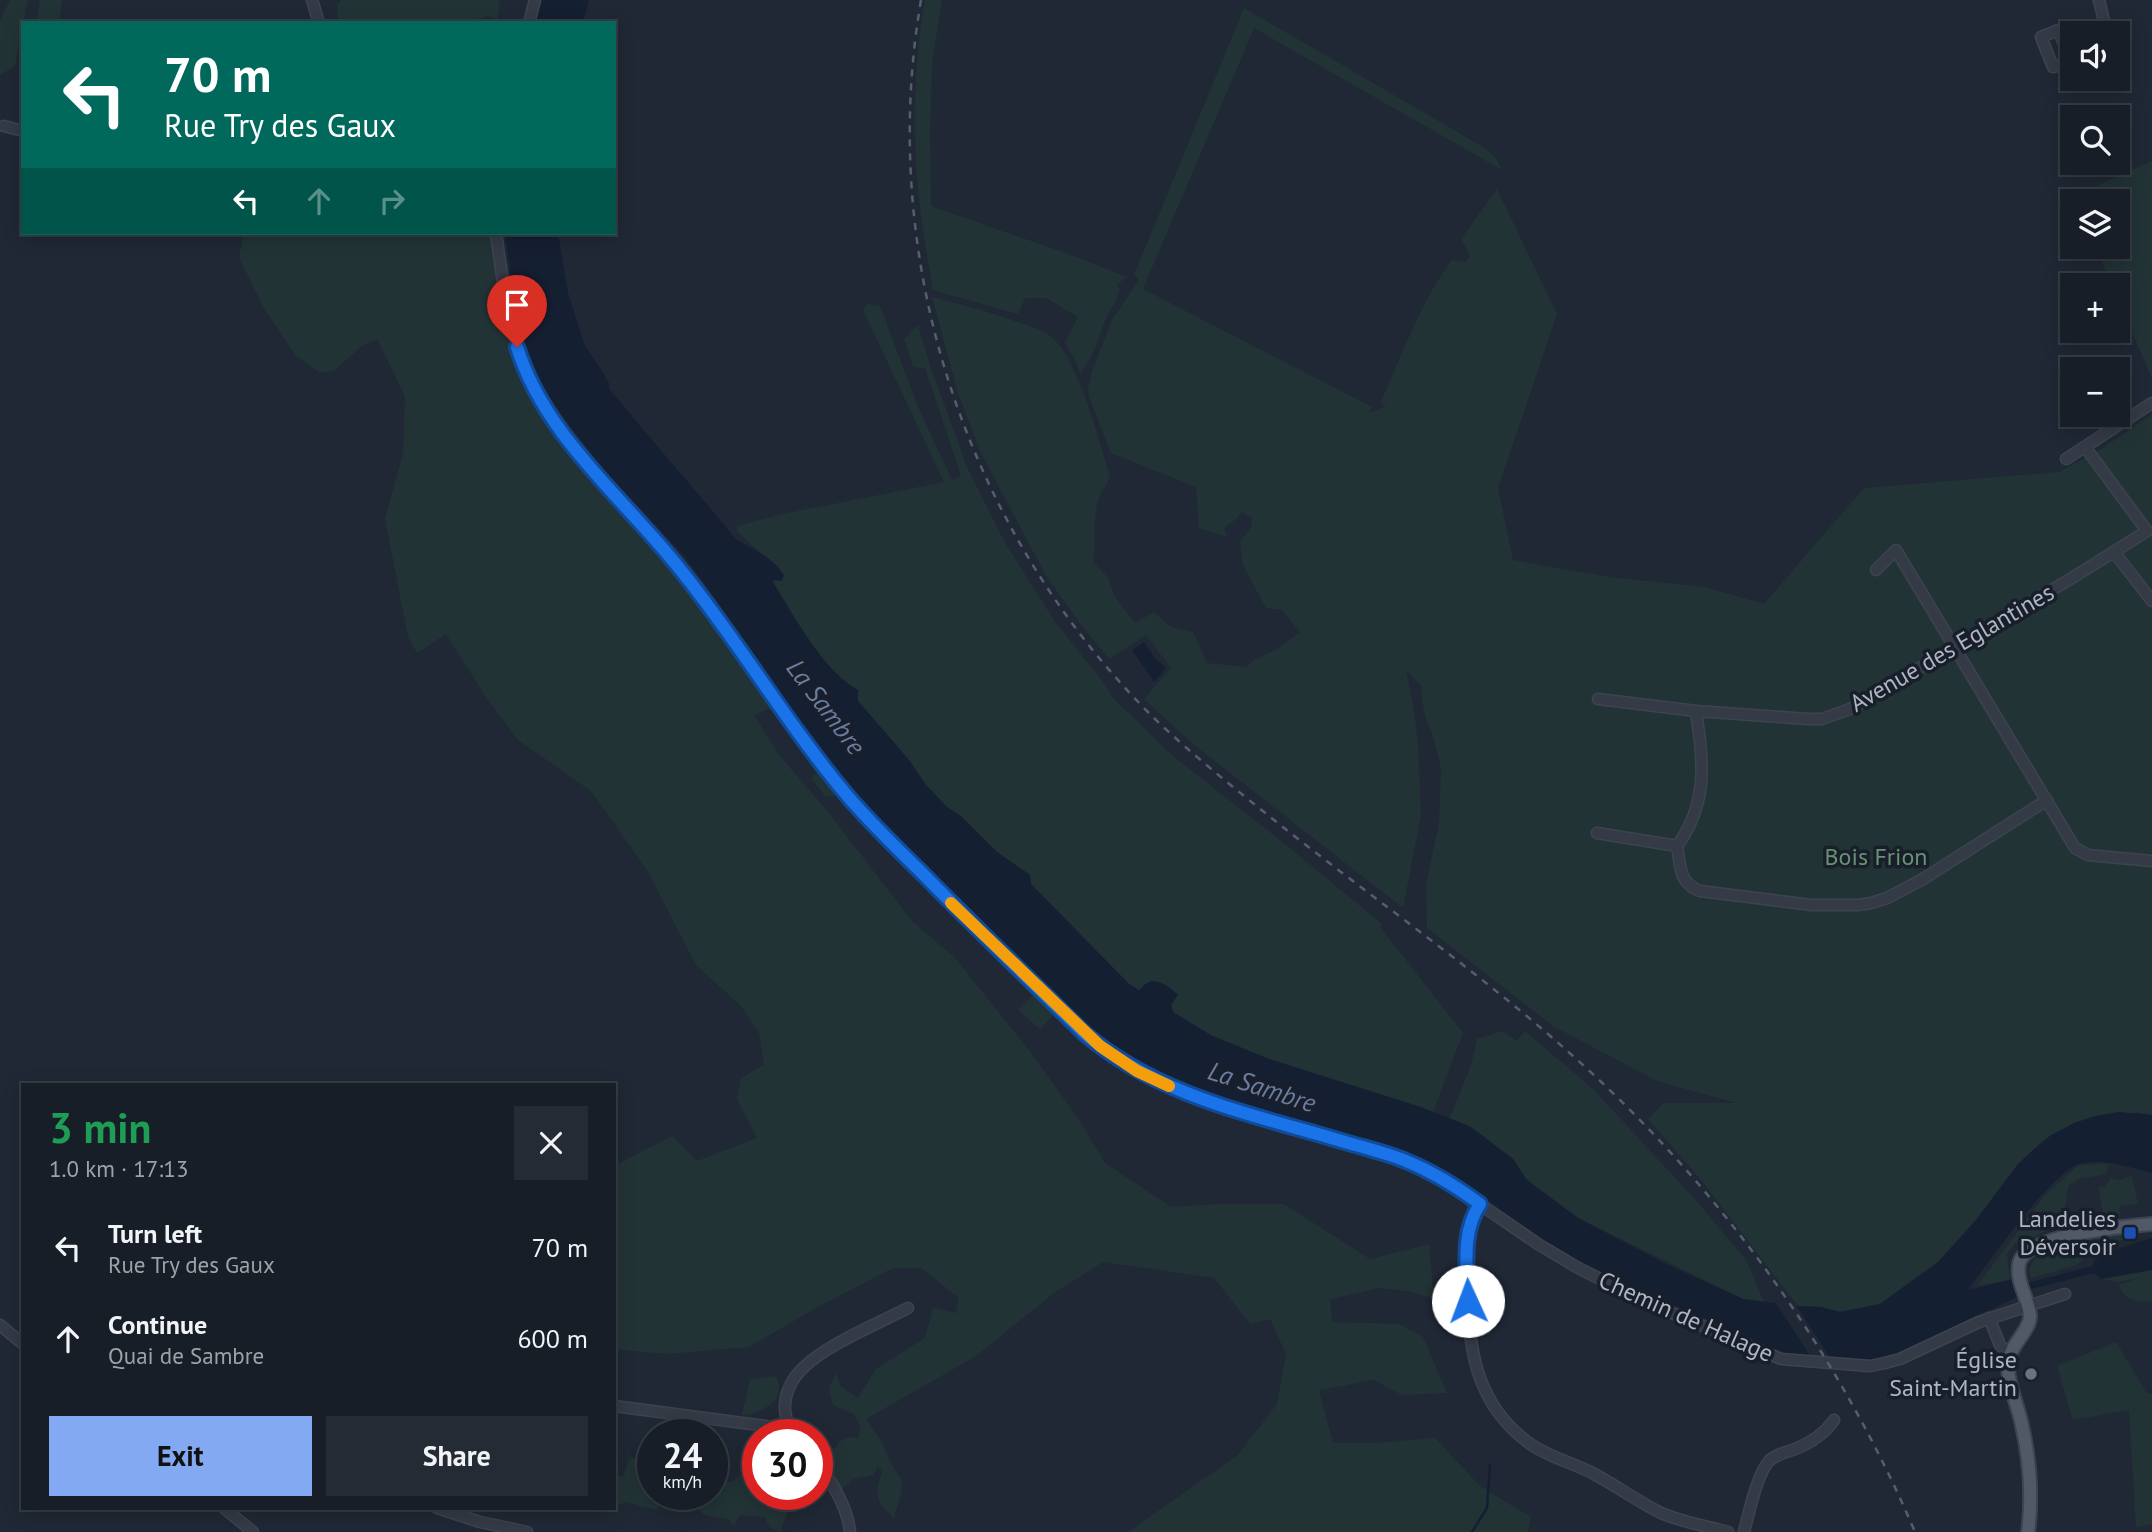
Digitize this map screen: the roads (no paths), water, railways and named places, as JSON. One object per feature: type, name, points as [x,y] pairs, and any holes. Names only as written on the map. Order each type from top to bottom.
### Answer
[{"type":"main road","points":[[2028,1532],[2031,1473],[2021,1419],[2008,1372],[2010,1355],[2030,1319],[2018,1266],[2020,1259],[2037,1246],[2082,1232],[2152,1224]]},
{"type":"street","points":[[312,0],[318,21]]},
{"type":"street","points":[[530,21],[535,0]]},
{"type":"street","points":[[2099,0],[2104,21]]},
{"type":"street","points":[[2058,30],[2072,61],[2053,67],[2041,37],[2058,30]]},
{"type":"street","points":[[5,126],[21,130]]},
{"type":"street","name":"Chemin de Halage","points":[[496,235],[513,331],[522,362],[538,396],[566,437],[674,561],[807,746],[847,795],[1084,1033],[1116,1058],[1160,1082],[1206,1100],[1405,1160],[1437,1175],[1580,1269],[1648,1303],[1781,1359],[1870,1366],[1885,1363],[1900,1359],[1989,1318],[2023,1294],[2066,1294]]},
{"type":"street","points":[[2066,459],[2152,403]]},
{"type":"street","name":"Avenue des Eglantines","points":[[1598,699],[1696,711],[1808,719],[1822,719],[1850,709],[2147,531],[2085,447]]},
{"type":"street","points":[[1876,570],[1896,550],[2076,848],[2081,853],[2152,861]]},
{"type":"street","points":[[2114,552],[2152,601]]},
{"type":"street","points":[[1696,711],[1702,755],[1702,787],[1694,817],[1677,846],[1683,879],[1689,886],[1700,891],[1812,905],[1858,905],[1887,898],[1923,879],[2047,800]]},
{"type":"street","points":[[1597,833],[1677,846]]},
{"type":"street","points":[[1480,1204],[1468,1230],[1468,1301],[1474,1362],[1485,1394],[1501,1418],[1529,1444],[1592,1473],[1661,1513],[1728,1532]]},
{"type":"street","points":[[788,1419],[785,1406],[789,1385],[802,1367],[839,1344],[908,1308]]},
{"type":"street","points":[[1989,1318],[2000,1345],[2010,1355]]},
{"type":"street","points":[[0,1325],[21,1342]]},
{"type":"street","points":[[616,1406],[742,1425]]},
{"type":"street","points":[[1744,1532],[1762,1473],[1768,1462],[1813,1441],[1834,1420]]},
{"type":"street","points":[[833,1487],[850,1532]]},
{"type":"street","points":[[226,1510],[253,1532]]},
{"type":"street","points":[[443,1510],[480,1522],[527,1532]]},
{"type":"water","points":[[541,0],[589,0],[584,21],[536,21]]},
{"type":"water","name":"La Sambre","points":[[505,235],[558,235],[568,293],[585,346],[609,383],[609,389],[737,540],[763,554],[780,569],[784,575],[782,581],[773,582],[810,642],[833,670],[858,690],[858,701],[909,760],[926,785],[997,852],[1030,875],[1031,884],[1129,984],[1139,990],[1155,981],[1164,984],[1178,995],[1171,1005],[1173,1012],[1210,1035],[1269,1059],[1421,1107],[1471,1127],[1513,1159],[1527,1180],[1578,1218],[1664,1263],[1743,1299],[1821,1307],[1840,1312],[1880,1304],[1938,1262],[1976,1220],[2018,1164],[2051,1135],[2095,1116],[2119,1112],[2152,1115],[2152,1173],[2101,1162],[2083,1163],[2071,1169],[2039,1198],[1968,1290],[2013,1279],[2015,1286],[2093,1266],[2094,1261],[2114,1250],[2152,1238],[2152,1270],[2101,1279],[2094,1273],[2019,1292],[2019,1296],[1898,1353],[1870,1360],[1792,1356],[1628,1285],[1558,1250],[1455,1177],[1424,1160],[1379,1144],[1215,1096],[1130,1060],[1089,1030],[928,872],[861,802],[806,733],[684,556],[606,472],[553,403],[540,381],[527,349],[514,300]]},
{"type":"water","points":[[1144,642],[1166,668],[1154,682],[1132,650]]},
{"type":"waterway","points":[[1472,1532],[1487,1508],[1490,1465]]},
{"type":"railway","points":[[921,0],[910,99],[912,197],[926,294],[951,389],[987,481],[1034,567],[1091,648],[1171,734],[1274,820],[1559,1043],[1597,1078],[1694,1178],[1780,1289],[1818,1347],[1854,1407],[1915,1532]]},
{"type":"place","name":"Landelies Déversoir","points":[[2130,1233]]},
{"type":"place","name":"Église Saint-Martin","points":[[2031,1374]]},
{"type":"park label","name":"Bois Frion","points":[[1876,857]]}]
